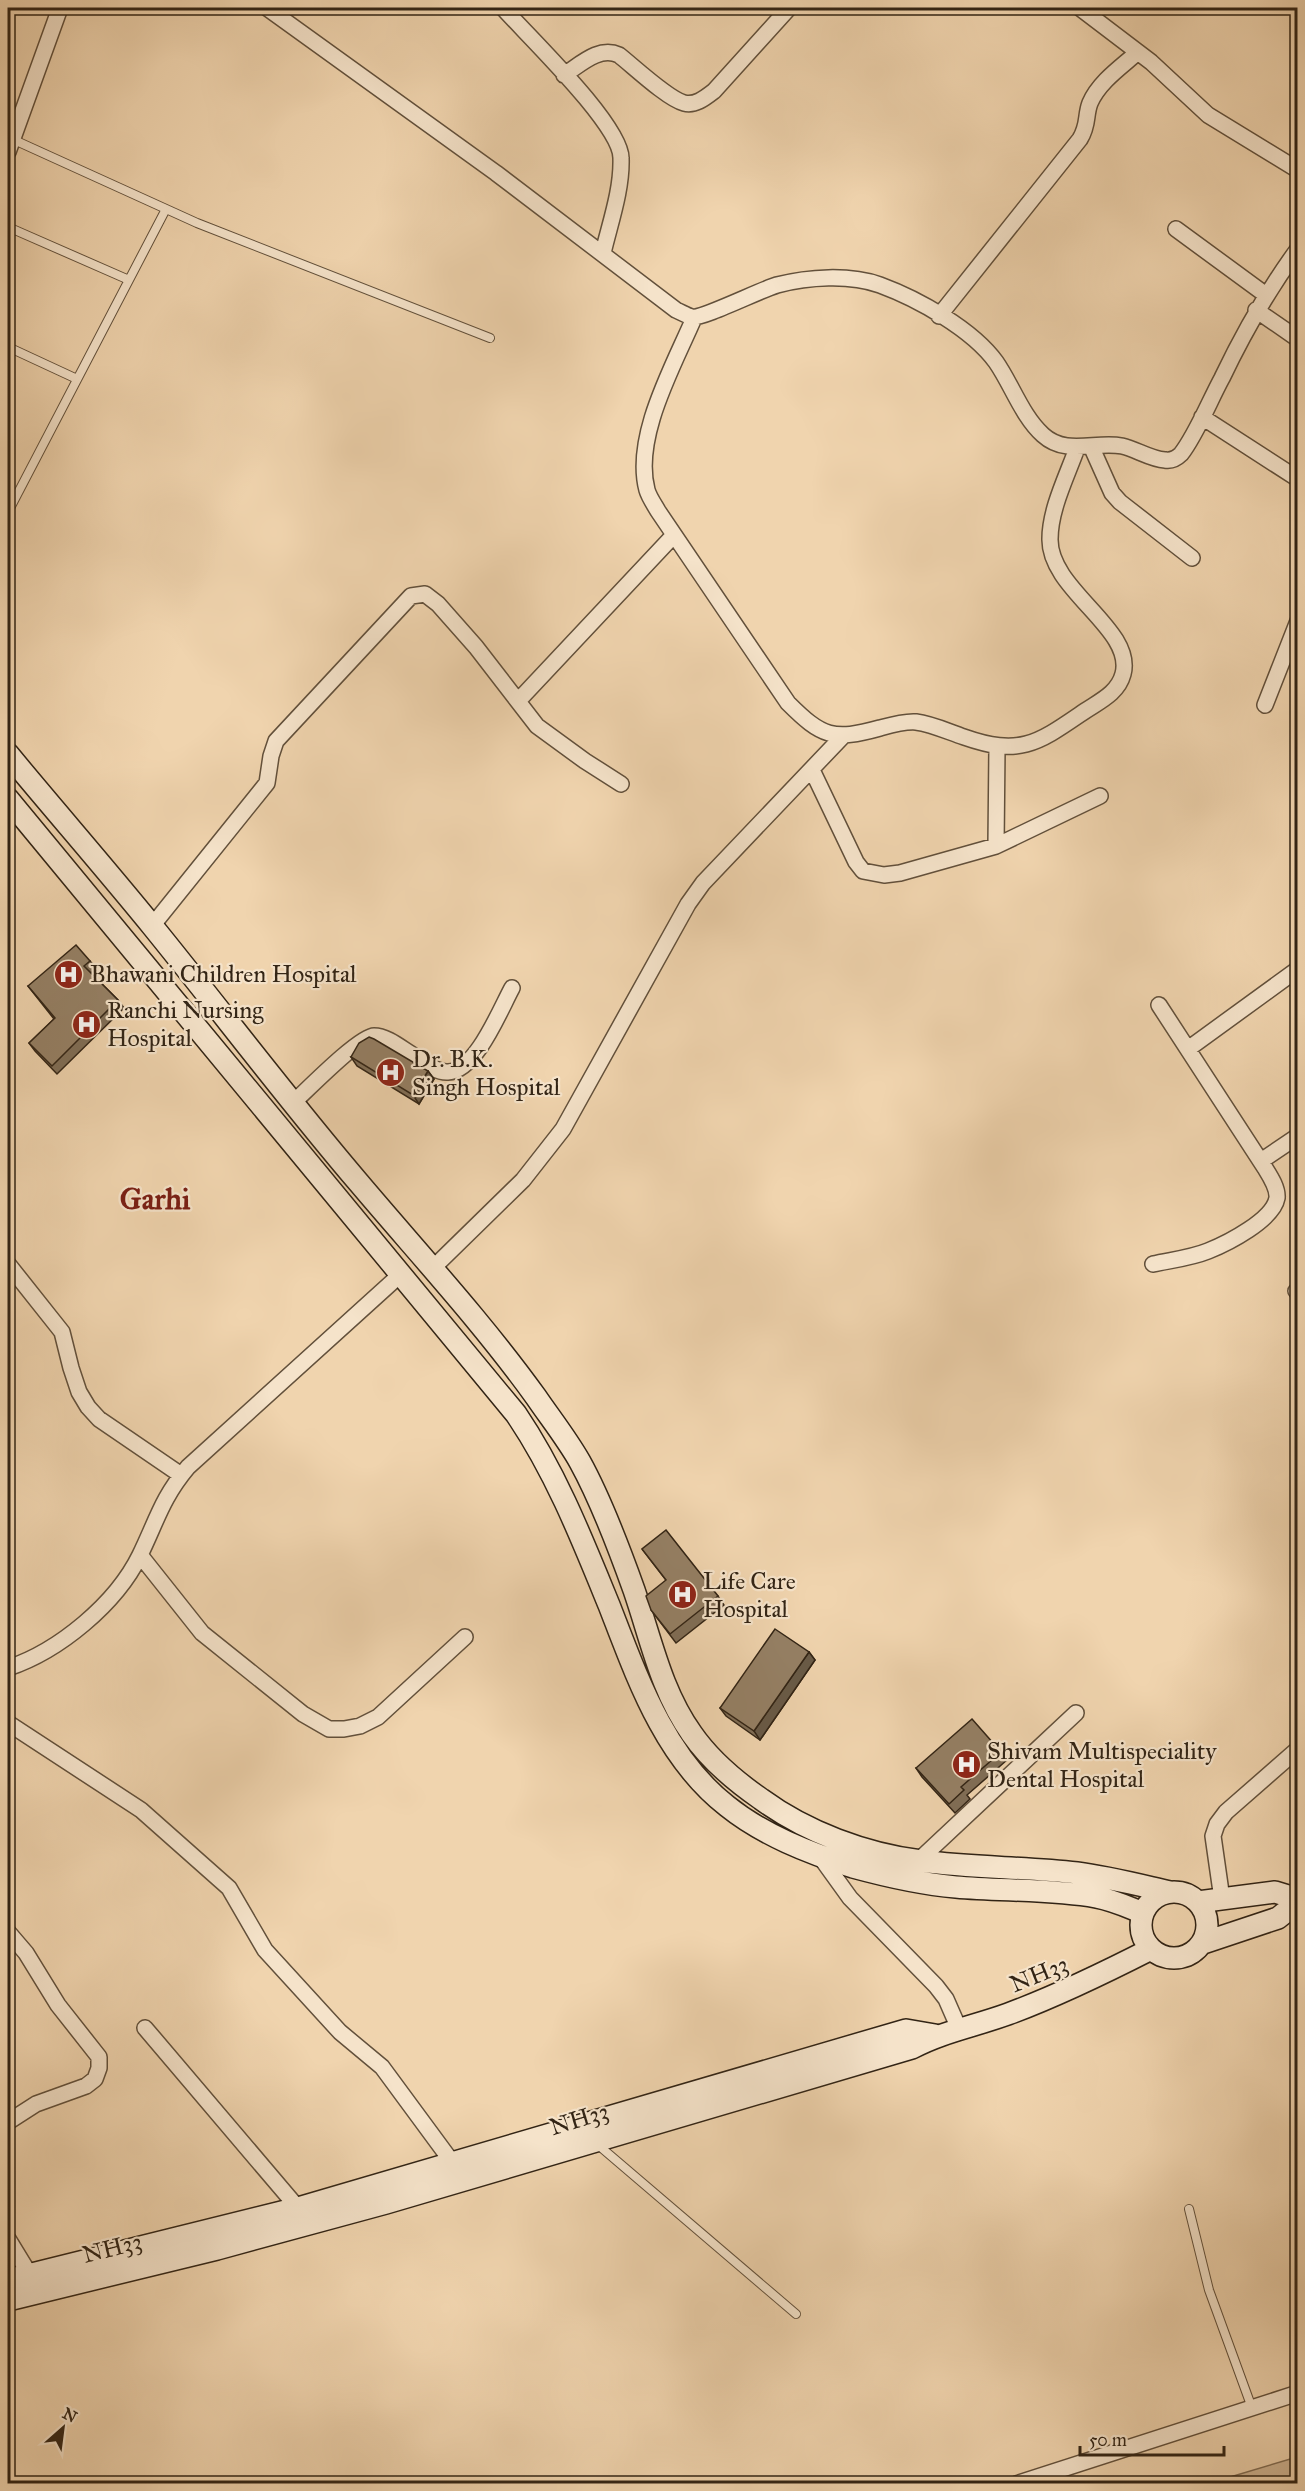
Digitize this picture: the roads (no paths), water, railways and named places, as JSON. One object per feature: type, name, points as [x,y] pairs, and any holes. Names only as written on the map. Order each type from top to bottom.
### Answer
[{"type":"main road","points":[[8,754],[152,926],[360,1185],[433,1268],[518,1372],[563,1434],[582,1465],[634,1589],[658,1668],[677,1709],[692,1735],[727,1772],[764,1802],[849,1844],[918,1861],[1079,1873],[1185,1894],[1198,1902],[1206,1914],[1207,1929],[1203,1943]]},
{"type":"main road","points":[[8,799],[516,1414],[545,1459],[575,1524],[640,1684],[675,1749],[700,1780],[726,1805],[750,1823],[819,1855],[885,1875],[952,1887],[1082,1895],[1115,1902],[1143,1913]]},
{"type":"main road","points":[[1170,1892],[1149,1903],[1143,1913],[1143,1932],[1151,1949],[1164,1956],[1178,1958],[1192,1953],[1203,1943],[1278,1918],[1298,1900],[1275,1892],[1198,1902]]},
{"type":"main road","name":"NH33","points":[[8,2300],[217,2249],[386,2203],[912,2048],[935,2035],[960,2031],[1074,1988],[1151,1949]]},
{"type":"main road","points":[[8,2280],[298,2208],[906,2030],[935,2035]]},
{"type":"street","points":[[10,145],[60,8]]},
{"type":"street","points":[[267,8],[449,138],[675,310],[694,318],[778,285],[815,280],[851,279],[879,285],[939,316],[978,342],[996,362],[1028,416],[1044,435],[1062,445],[1122,446],[1168,461],[1181,453],[1202,417],[1256,310],[1298,249]]},
{"type":"street","points":[[503,8],[608,125],[618,141],[622,157],[619,185],[603,253]]},
{"type":"street","points":[[564,75],[596,54],[611,51],[674,98],[685,104],[693,103],[703,100],[714,91],[789,8]]},
{"type":"street","points":[[1080,8],[1177,84],[1208,115],[1298,170]]},
{"type":"street","points":[[939,316],[1080,139],[1086,129],[1088,107],[1094,95],[1105,81],[1138,52]]},
{"type":"street","points":[[1176,229],[1266,295]]},
{"type":"street","points":[[1256,310],[1298,339]]},
{"type":"street","points":[[694,318],[651,422],[645,447],[644,470],[648,492],[674,536],[788,703],[807,722],[837,736],[915,722],[997,747],[1020,747],[1045,738],[1116,690],[1123,676],[1125,660],[1120,645],[1061,573],[1049,542],[1051,522],[1084,447]]},
{"type":"street","points":[[1202,417],[1298,479]]},
{"type":"street","points":[[1084,447],[1120,502],[1192,558]]},
{"type":"street","points":[[518,701],[674,536]]},
{"type":"street","points":[[152,926],[267,783],[276,741],[411,596],[425,594],[438,604],[490,664],[537,726],[621,784]]},
{"type":"street","points":[[1265,705],[1292,652],[1298,621]]},
{"type":"street","points":[[433,1268],[516,1187],[563,1129],[688,904],[703,883],[844,735]]},
{"type":"street","points":[[996,846],[997,747]]},
{"type":"street","points":[[812,770],[856,862],[863,871],[884,875],[900,873],[996,846],[1100,796]]},
{"type":"street","points":[[1188,1049],[1298,969]]},
{"type":"street","points":[[294,1102],[353,1048],[363,1040],[374,1036],[386,1039],[435,1069],[447,1072],[457,1070],[471,1060],[481,1046],[513,988]]},
{"type":"street","points":[[1153,1264],[1207,1252],[1229,1241],[1266,1217],[1275,1205],[1277,1195],[1261,1161],[1159,1005]]},
{"type":"street","points":[[1261,1161],[1298,1136]]},
{"type":"street","points":[[8,1264],[62,1332],[79,1392],[88,1407],[99,1419],[181,1475]]},
{"type":"street","points":[[8,1668],[55,1644],[95,1614],[113,1597],[140,1555],[162,1503],[181,1475],[401,1274]]},
{"type":"street","points":[[140,1555],[202,1633],[303,1714],[329,1729],[360,1726],[378,1717],[465,1636]]},
{"type":"street","points":[[918,1861],[1076,1713]]},
{"type":"street","points":[[8,1723],[141,1810],[229,1888],[265,1950],[340,2032],[382,2067],[452,2162]]},
{"type":"street","points":[[1222,1899],[1213,1836],[1217,1824],[1226,1812],[1298,1749]]},
{"type":"street","points":[[819,1855],[850,1899],[941,1992],[960,2031]]},
{"type":"street","points":[[8,1932],[27,1953],[58,2005],[99,2057],[96,2079],[86,2086],[36,2104],[8,2122]]},
{"type":"street","points":[[145,2028],[298,2208]]},
{"type":"street","points":[[8,2239],[30,2276]]},
{"type":"street","points":[[1016,2484],[1298,2393]]},
{"type":"lane","points":[[10,145],[197,224],[490,338]]},
{"type":"lane","points":[[8,512],[166,209]]},
{"type":"lane","points":[[8,227],[129,280]]},
{"type":"lane","points":[[8,347],[77,379]]},
{"type":"lane","points":[[594,2141],[796,2314]]},
{"type":"lane","points":[[1189,2209],[1209,2290],[1252,2408]]},
{"type":"place","name":"Bhawani Children Hospital","points":[[69,974]]},
{"type":"place","name":"Ranchi Nursing Hospital","points":[[86,1024]]},
{"type":"place","name":"Dr. B.K. Singh Hospital","points":[[391,1073]]},
{"type":"place","name":"Life Care Hospital","points":[[682,1595]]},
{"type":"place","name":"Shivam Multispeciality Dental Hospital","points":[[966,1765]]},
{"type":"district","name":"Garhi","points":[[155,1199]]}]
